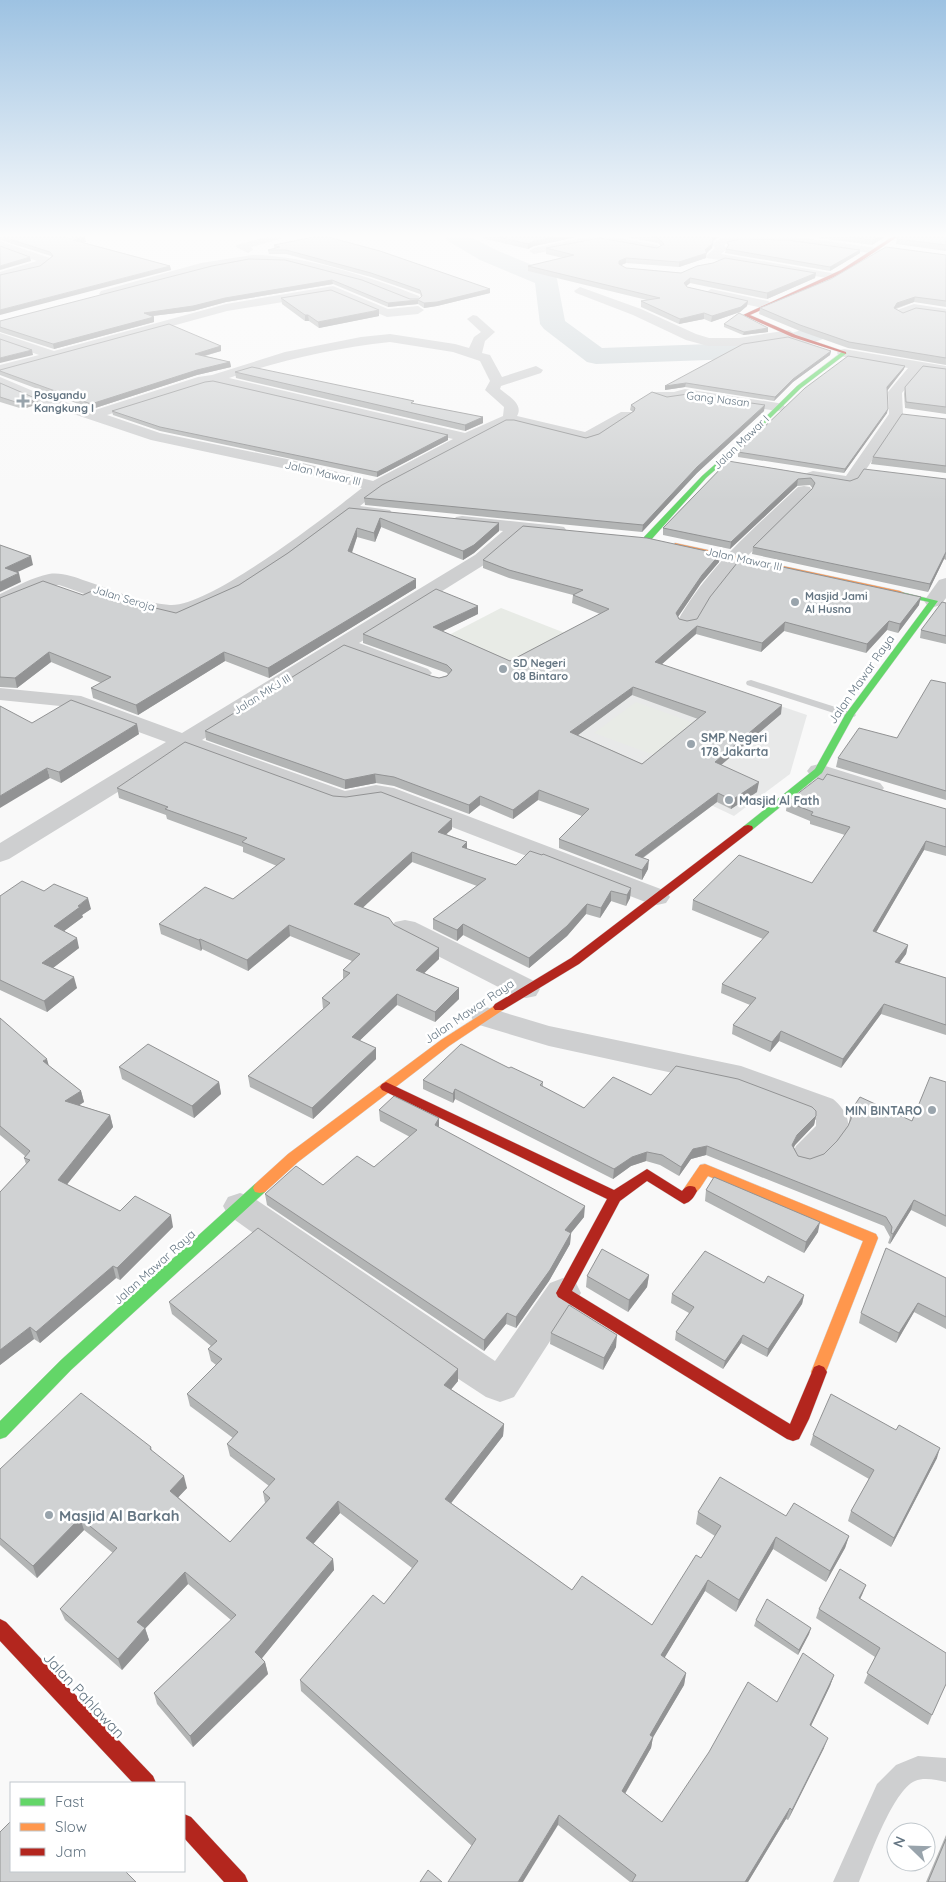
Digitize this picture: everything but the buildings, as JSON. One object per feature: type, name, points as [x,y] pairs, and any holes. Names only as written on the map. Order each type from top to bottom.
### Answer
[{"type":"street","points":[[0,369],[164,325]]},
{"type":"street","points":[[471,352],[477,350],[476,342],[479,338],[489,332],[480,325]]},
{"type":"street","points":[[665,325],[691,337],[708,342],[739,342],[791,335]]},
{"type":"street","points":[[765,325],[816,344],[844,352],[945,370]]},
{"type":"street","points":[[0,337],[53,355]]},
{"type":"street","points":[[90,416],[285,356],[377,339],[399,338],[471,352],[485,358],[497,384]]},
{"type":"street","points":[[844,352],[859,343]]},
{"type":"street","name":"Jalan Mawar I","points":[[657,541],[694,487],[799,387],[844,352]]},
{"type":"street","points":[[799,474],[847,482],[851,480],[896,414],[895,392],[918,365]]},
{"type":"street","points":[[508,419],[512,409],[492,388],[497,384],[536,370]]},
{"type":"street","points":[[932,385],[945,370]]},
{"type":"street","points":[[214,379],[466,438]]},
{"type":"street","name":"Jalan Mawar III","points":[[0,381],[31,395],[156,437],[287,464],[375,486]]},
{"type":"street","points":[[9,399],[62,388]]},
{"type":"street","points":[[121,389],[149,398]]},
{"type":"street","name":"Gang Nasan","points":[[659,395],[676,397],[685,393],[778,407]]},
{"type":"street","points":[[896,414],[913,416]]},
{"type":"street","points":[[375,486],[466,438],[508,419],[584,437],[593,434],[626,415]]},
{"type":"street","points":[[747,417],[764,420]]},
{"type":"street","points":[[722,461],[741,464]]},
{"type":"street","points":[[859,469],[878,471]]},
{"type":"street","name":"Jalan Mawar III","points":[[345,510],[375,486]]},
{"type":"street","points":[[687,622],[698,601],[735,557],[804,491]]},
{"type":"street","points":[[345,510],[403,515]]},
{"type":"street","name":"Jalan Seroja","points":[[0,601],[48,580],[60,579],[143,606],[170,611],[183,610],[217,596],[243,581],[345,510]]},
{"type":"street","points":[[451,520],[578,533]]},
{"type":"street","name":"Jalan MKJ III","points":[[0,854],[482,559],[518,527]]},
{"type":"street","name":"Jalan Mawar III","points":[[628,537],[735,557],[934,601]]},
{"type":"street","points":[[934,601],[946,584]]},
{"type":"street","name":"Jalan Mawar Raya","points":[[0,1432],[66,1365],[293,1158],[445,1043],[526,989],[575,961],[818,771],[850,714],[934,601]]},
{"type":"street","points":[[343,644],[439,679]]},
{"type":"street","points":[[0,694],[72,701],[343,799],[376,792],[386,793],[657,897]]},
{"type":"street","points":[[818,771],[892,794]]},
{"type":"street","points":[[405,928],[526,989]]},
{"type":"street","points":[[486,1017],[519,1029],[568,1042],[741,1077],[822,1107],[830,1112],[833,1119],[832,1130],[808,1155]]},
{"type":"street","points":[[386,1086],[615,1198]]},
{"type":"street","points":[[240,1206],[500,1385],[563,1293],[615,1198],[647,1174],[684,1199],[705,1169],[871,1238],[801,1419],[793,1434],[563,1293]]},
{"type":"street","name":"Jalan Pahlawan","points":[[0,1628],[144,1782]]},
{"type":"street","points":[[185,1825],[238,1882]]},
{"type":"lane","points":[[751,683],[850,714]]},
{"type":"lane","points":[[846,1882],[886,1794],[895,1781],[907,1772],[917,1768],[931,1767],[946,1770]]},
{"type":"shaded area","points":[[501,608],[565,633],[511,663],[447,636]]},
{"type":"shaded area","name":"SMP Negeri 178 Jakarta","points":[[615,650],[807,715],[790,774],[734,816],[514,711]]},
{"type":"shaded area","points":[[636,702],[694,723],[654,755],[594,733]]},
{"type":"waterway","points":[[554,325],[596,356],[767,350],[838,325]]},
{"type":"traffic: fast","points":[[647,539],[704,477],[740,445],[799,387],[844,353]]},
{"type":"traffic: fast","points":[[748,828],[819,771],[850,715],[934,601],[900,593]]},
{"type":"traffic: fast","points":[[0,1432],[66,1365],[260,1188]]},
{"type":"traffic: slow","points":[[678,545],[900,593]]},
{"type":"traffic: slow","points":[[260,1188],[293,1158],[445,1043],[499,1007]]},
{"type":"traffic: slow","points":[[690,1191],[705,1169],[871,1238],[819,1372]]},
{"type":"traffic: jam","points":[[768,325],[794,336],[844,353]]},
{"type":"traffic: jam","points":[[499,1007],[575,961],[748,828]]},
{"type":"traffic: jam","points":[[386,1087],[615,1197],[647,1174],[684,1199],[690,1191]]},
{"type":"traffic: jam","points":[[615,1197],[563,1293],[793,1434],[801,1419],[819,1372]]},
{"type":"traffic: jam","points":[[0,1628],[145,1782]]},
{"type":"traffic: jam","points":[[185,1825],[238,1882]]},
{"type":"place","name":"Posyandu Kangkung I","points":[[23,401]]},
{"type":"place","name":"Masjid Jami Al Husna","points":[[795,602]]},
{"type":"place","name":"SD Negeri 08 Bintaro","points":[[503,669]]},
{"type":"place","name":"SMP Negeri 178 Jakarta","points":[[691,744]]},
{"type":"place","name":"Masjid Al Fath","points":[[729,800]]},
{"type":"place","name":"MIN BINTARO","points":[[932,1110]]},
{"type":"place","name":"Masjid Al Barkah","points":[[49,1515]]}]
